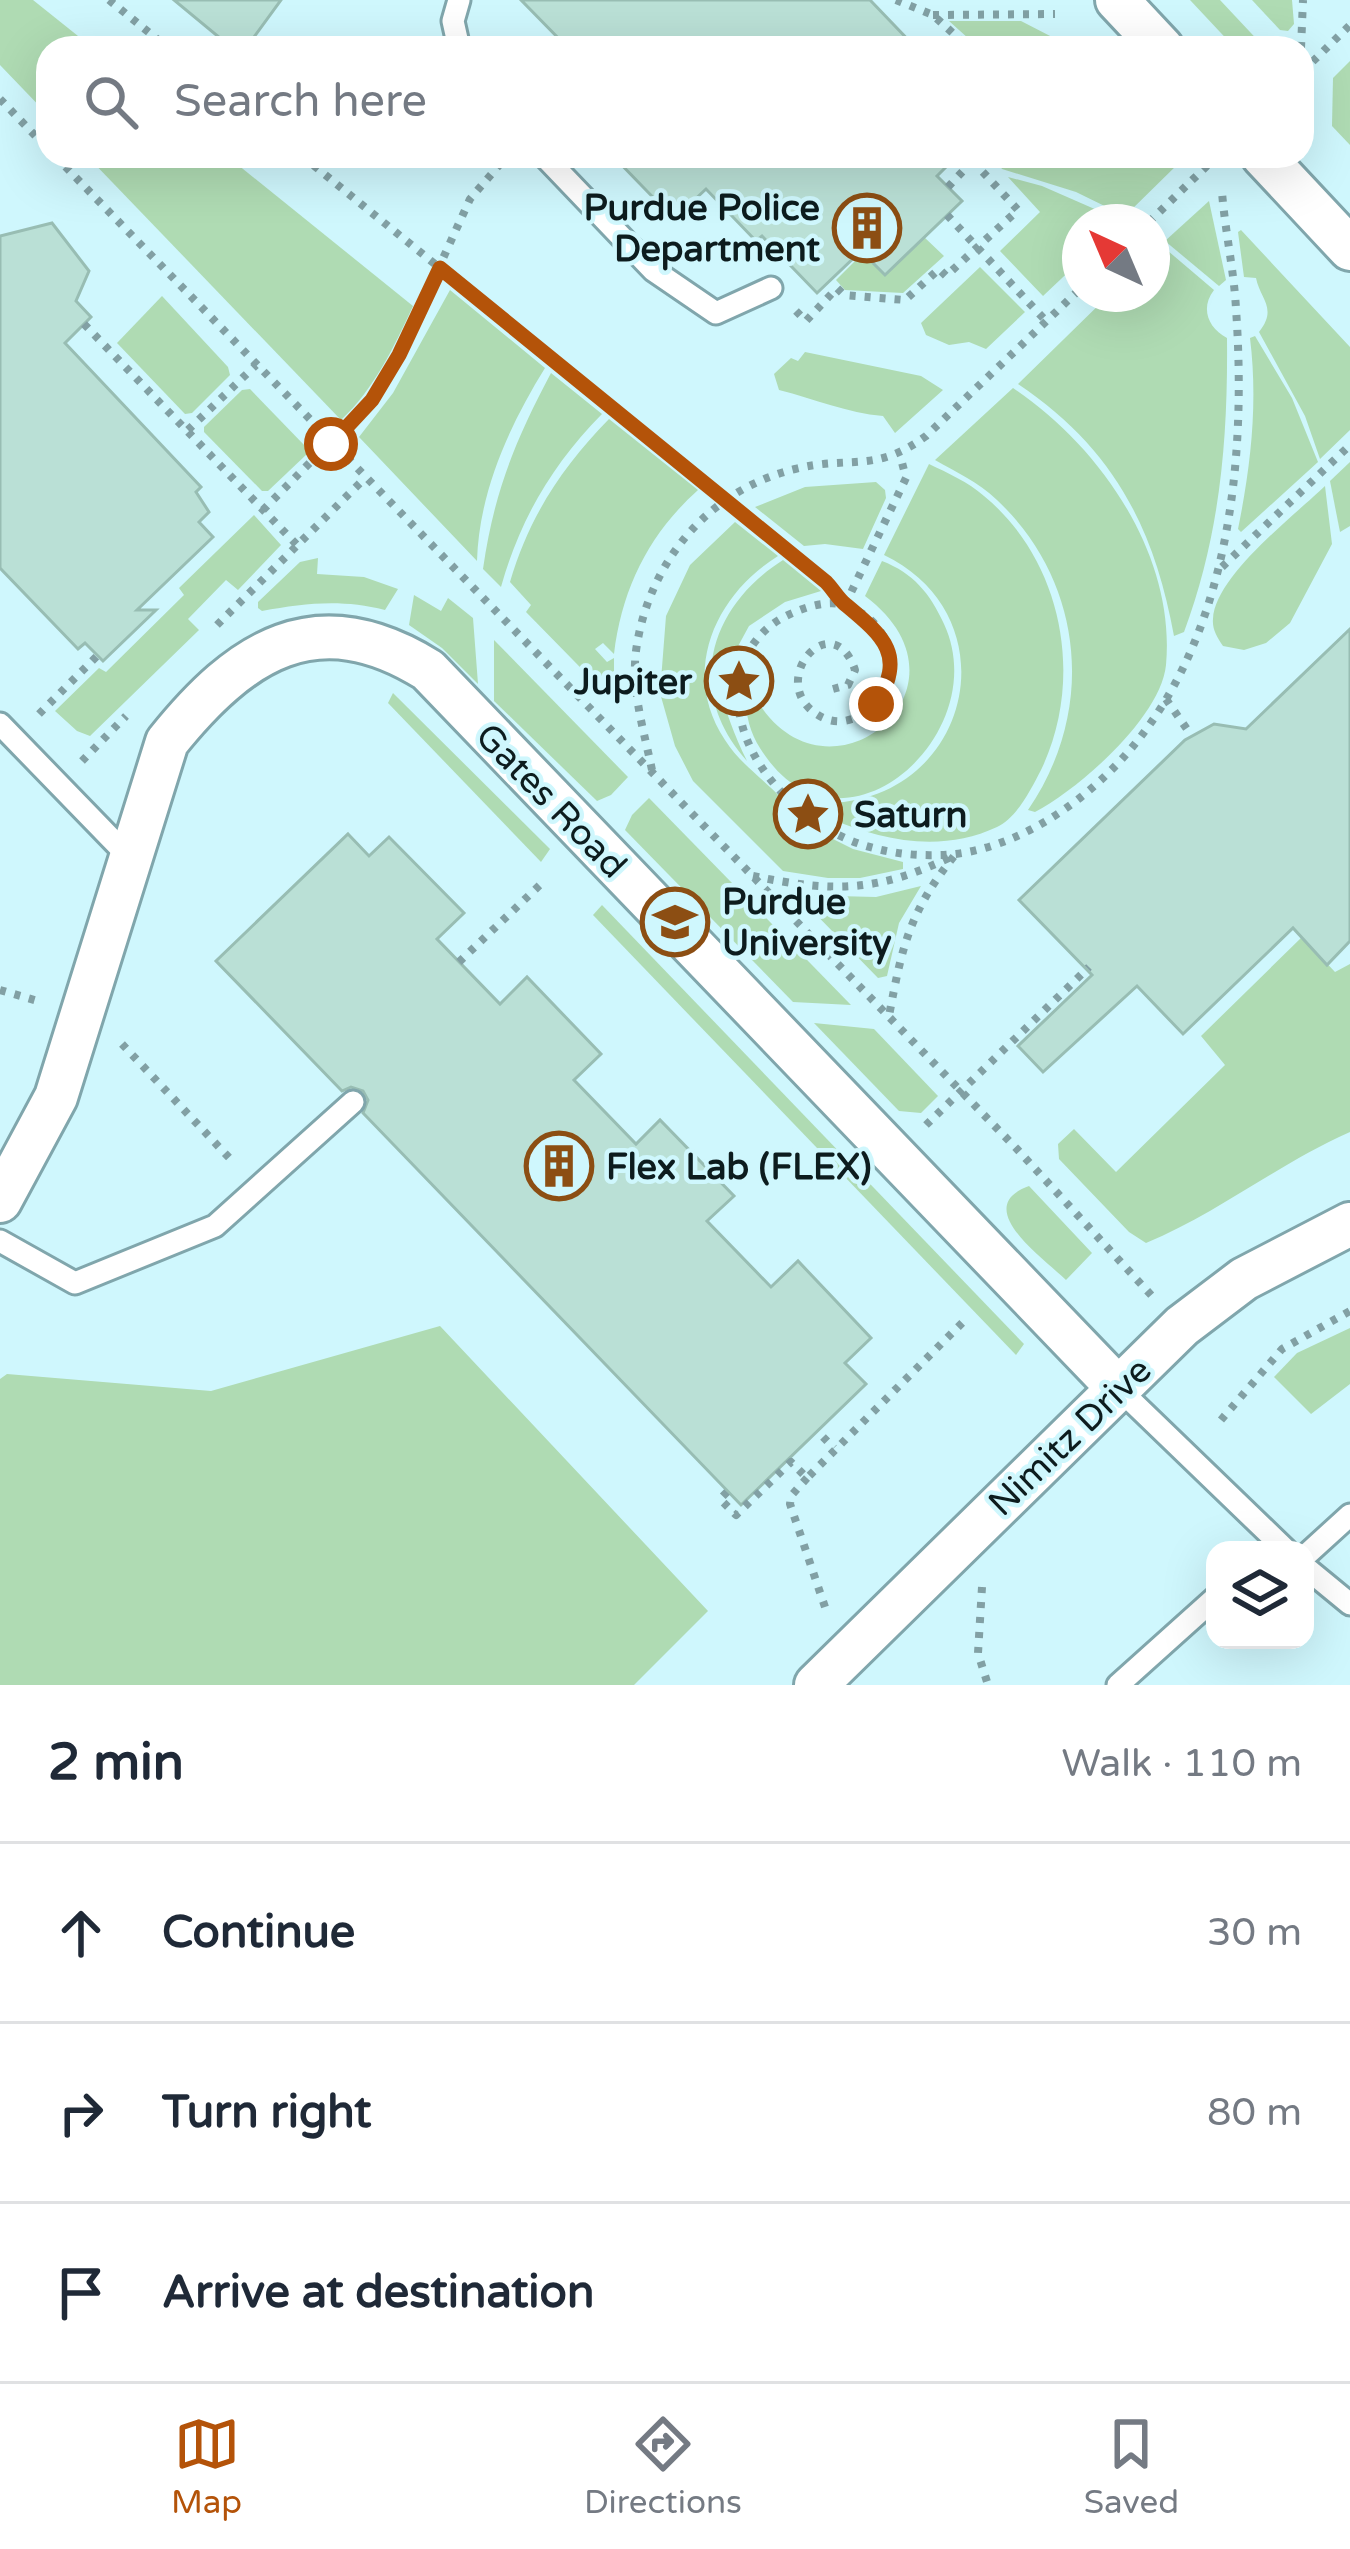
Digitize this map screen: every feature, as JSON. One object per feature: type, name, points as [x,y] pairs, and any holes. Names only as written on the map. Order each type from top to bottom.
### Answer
[{"type":"street","points":[[1117,0],[1151,36]]},
{"type":"street","points":[[1274,168],[1350,249]]},
{"type":"street","name":"Gates Road","points":[[0,1202],[56,1097],[167,742],[201,700],[262,651],[309,638],[345,638],[402,654],[428,670],[1118,1387]]},
{"type":"street","name":"Nimitz Drive","points":[[816,1685],[1181,1326],[1244,1279],[1350,1224]]},
{"type":"lane","points":[[456,36],[453,21],[460,0]]},
{"type":"lane","points":[[555,168],[653,270],[716,313],[770,288]]},
{"type":"lane","points":[[7,731],[129,856]]},
{"type":"lane","points":[[0,1241],[75,1283],[215,1226],[352,1102]]},
{"type":"lane","name":"Gates Road","points":[[1118,1387],[1271,1541]]},
{"type":"lane","points":[[1314,1548],[1350,1515]]},
{"type":"lane","points":[[1314,1574],[1350,1604]]},
{"type":"lane","points":[[1118,1685],[1206,1606]]},
{"type":"path","points":[[109,0],[153,36]]},
{"type":"path","points":[[896,0],[933,15],[956,36]]},
{"type":"path","points":[[1302,36],[1303,0]]},
{"type":"path","points":[[933,15],[1055,14]]},
{"type":"path","points":[[1314,60],[1350,25]]},
{"type":"path","points":[[0,99],[36,136]]},
{"type":"path","points":[[67,168],[889,1016],[1147,1291]]},
{"type":"path","points":[[317,168],[826,582],[879,633],[891,659],[890,683],[876,704],[856,717],[834,720],[807,707],[799,690],[798,670],[808,653],[822,644],[839,645],[850,654],[855,670],[848,685],[832,689]]},
{"type":"path","points":[[263,510],[372,400],[399,355],[470,200],[497,168]]},
{"type":"path","points":[[948,187],[964,168]]},
{"type":"path","points":[[770,288],[806,321],[838,288],[844,295],[905,300],[939,269],[946,276],[1018,210],[982,168]]},
{"type":"path","points":[[1168,204],[1205,168]]},
{"type":"path","points":[[752,876],[836,888],[880,885],[916,874],[1024,832],[1070,806],[1138,743],[1190,652],[1221,568],[1239,391],[1236,308],[1222,192]]},
{"type":"path","points":[[947,215],[1046,321]]},
{"type":"path","points":[[652,772],[637,700],[635,654],[644,611],[663,566],[692,526],[724,499],[758,480],[798,468],[872,463],[900,455],[926,436],[1062,306]]},
{"type":"path","points":[[84,324],[297,544]]},
{"type":"path","points":[[188,430],[256,365]]},
{"type":"path","points":[[1221,568],[1350,445]]},
{"type":"path","points":[[844,604],[906,478],[900,455]]},
{"type":"path","points":[[844,604],[806,607],[755,640],[739,681],[738,714],[746,740],[761,767],[784,792],[840,834],[889,852],[955,855]]},
{"type":"path","points":[[7,731],[98,656]]},
{"type":"path","points":[[1166,699],[1191,735]]},
{"type":"path","points":[[889,1016],[912,917],[955,855]]},
{"type":"path","points":[[459,962],[542,883]]},
{"type":"path","points":[[894,1154],[1090,967]]},
{"type":"path","points":[[0,990],[48,1004]]},
{"type":"path","points":[[112,1034],[257,1187]]},
{"type":"path","points":[[1221,1420],[1282,1349],[1350,1311]]},
{"type":"path","points":[[826,1610],[790,1496],[964,1321]]},
{"type":"path","points":[[823,1437],[834,1448]]},
{"type":"path","points":[[728,1492],[720,1499],[736,1515],[791,1462],[807,1478]]},
{"type":"path","points":[[982,1588],[978,1653],[988,1685]]},
{"type":"green space","points":[[0,0],[33,0],[78,36],[36,36],[36,102],[0,65]]},
{"type":"green space","points":[[1190,0],[1220,0],[1254,36],[1224,36]]},
{"type":"green space","points":[[1252,0],[1292,0],[1294,24],[1288,31],[1280,30]]},
{"type":"green space","points":[[949,21],[1021,21],[1050,36],[966,36]]},
{"type":"green space","points":[[1350,61],[1350,145],[1332,126],[1333,78]]},
{"type":"green space","points":[[99,168],[242,168],[413,306],[373,381],[341,420]]},
{"type":"green space","points":[[1001,168],[1174,168],[1137,204],[1100,204]]},
{"type":"green space","points":[[1008,177],[1083,204],[1062,204],[1062,278],[1043,296],[1000,251],[1040,212]]},
{"type":"green space","points":[[1209,201],[1226,280],[1219,286],[1170,245],[1170,236]]},
{"type":"green space","points":[[1241,230],[1350,347],[1350,430],[1320,459],[1305,416],[1259,332],[1267,310],[1256,278],[1244,277]]},
{"type":"green space","points":[[924,237],[944,256],[903,293],[845,290],[836,280],[863,253],[885,275]]},
{"type":"green space","points":[[1170,253],[1214,290],[1207,304],[1208,317],[1227,338],[1223,451],[1214,524],[1184,632],[1174,636],[1154,559],[1124,492],[1079,434],[1018,384],[1092,312],[1170,312]]},
{"type":"green space","points":[[980,267],[1025,312],[986,349],[969,342],[949,345],[926,335],[921,323]]},
{"type":"green space","points":[[450,290],[545,368],[498,460],[483,510],[477,561],[359,437],[393,393]]},
{"type":"green space","points":[[162,296],[228,367],[230,375],[192,413],[185,414],[117,343]]},
{"type":"green space","points":[[1255,336],[1292,398],[1318,462],[1241,532],[1253,410],[1250,338]]},
{"type":"green space","points":[[805,352],[921,376],[943,390],[895,433],[883,416],[779,390],[774,374]]},
{"type":"green space","points":[[551,373],[602,414],[540,494],[501,587],[483,569],[493,515],[517,445]]},
{"type":"green space","points":[[1013,388],[1075,440],[1126,507],[1159,583],[1166,624],[1166,665],[1150,707],[1094,769],[1035,812],[1028,810],[1050,772],[1071,690],[1071,649],[1063,608],[1049,570],[1026,533],[990,494],[935,460]]},
{"type":"green space","points":[[250,389],[306,447],[307,454],[268,491],[262,491],[204,432],[242,390]]},
{"type":"green space","points":[[609,419],[698,490],[665,525],[641,564],[624,607],[614,654],[603,643],[595,649],[607,662],[614,658],[620,708],[526,612],[531,605],[510,582],[549,494]]},
{"type":"green space","points":[[1350,462],[1350,526],[1340,532],[1330,481]]},
{"type":"green space","points":[[929,464],[984,496],[1032,553],[1059,623],[1063,660],[1054,735],[1023,802],[997,827],[934,842],[891,838],[829,818],[829,803],[877,794],[916,771],[943,739],[958,701],[961,660],[950,619],[924,583],[884,555]]},
{"type":"green space","points":[[876,482],[886,498],[863,549],[804,546],[755,507],[805,487]]},
{"type":"green space","points":[[1325,486],[1332,544],[1290,623],[1266,643],[1244,650],[1223,646],[1213,619],[1227,584]]},
{"type":"green space","points":[[254,515],[281,545],[238,590],[226,580],[188,619],[199,630],[90,736],[55,711],[99,668],[106,672],[184,595],[179,588]]},
{"type":"green space","points":[[735,522],[778,556],[737,592],[711,637],[705,688],[712,714],[731,749],[783,800],[792,825],[903,862],[903,869],[860,878],[783,871],[693,781],[675,746],[660,693],[666,616],[690,565]]},
{"type":"green space","points":[[318,558],[317,574],[364,577],[398,589],[385,610],[339,603],[258,608],[258,602],[300,562]]},
{"type":"green space","points":[[783,560],[821,591],[785,602],[749,626],[718,683],[747,761],[727,734],[716,707],[711,679],[714,652],[737,601]]},
{"type":"green space","points":[[882,561],[919,585],[944,624],[954,665],[949,705],[932,742],[905,772],[873,791],[837,798],[802,789],[760,748],[746,703],[755,697],[785,731],[819,746],[853,743],[882,727],[902,701],[909,668],[898,632],[865,596]]},
{"type":"green space","points":[[414,595],[441,611],[448,598],[473,618],[478,684],[442,648],[409,625]]},
{"type":"green space","points":[[494,640],[628,777],[611,795],[597,801],[494,701]]},
{"type":"green space","points":[[393,693],[550,849],[541,862],[388,703]]},
{"type":"green space","points":[[649,798],[851,1005],[793,1002],[625,830]]},
{"type":"green space","points":[[921,886],[899,923],[887,976],[878,978],[797,895],[876,897]]},
{"type":"green space","points":[[602,905],[1024,1344],[1016,1355],[593,915]]},
{"type":"green space","points":[[1302,937],[1335,972],[1350,964],[1350,1132],[1146,1243],[1129,1232],[1059,1159],[1058,1144],[1074,1129],[1116,1172],[1225,1065],[1201,1036]]},
{"type":"green space","points":[[814,1023],[874,1029],[938,1096],[921,1113],[899,1111]]},
{"type":"green space","points":[[1029,1186],[1092,1253],[1066,1280],[1029,1246],[1009,1219],[1007,1206],[1013,1195]]},
{"type":"green space","points":[[440,1326],[708,1611],[634,1685],[0,1685],[0,1379],[7,1374],[211,1391]]},
{"type":"green space","points":[[1350,1328],[1350,1384],[1311,1414],[1274,1377],[1297,1353]]},
{"type":"building","points":[[174,0],[281,0],[255,36],[218,36]]},
{"type":"building","points":[[521,0],[870,0],[904,36],[556,36]]},
{"type":"building","name":"Purdue Police Department","points":[[625,168],[945,168],[937,176],[962,201],[885,275],[861,251],[817,293],[762,236],[756,241],[706,189],[674,219]]},
{"type":"building","points":[[52,223],[89,271],[76,301],[91,317],[65,343],[201,487],[196,492],[209,512],[199,522],[213,537],[137,610],[156,610],[103,661],[85,643],[78,649],[0,568],[0,236]]},
{"type":"building","points":[[1350,629],[1350,941],[1327,965],[1293,928],[1183,1034],[1137,986],[1043,1072],[1018,1046],[1092,975],[1019,900],[1185,740],[1214,724],[1246,729]]},
{"type":"building","name":"Flex Lab (FLEX)","points":[[348,834],[369,856],[389,837],[464,913],[437,939],[500,1004],[527,977],[601,1054],[574,1080],[636,1144],[660,1120],[734,1196],[707,1221],[771,1287],[798,1261],[871,1338],[845,1363],[866,1384],[741,1505],[363,1113],[368,1100],[363,1091],[351,1087],[342,1091],[216,961]]},
{"type":"place","name":"Purdue Police Department","points":[[867,228]]},
{"type":"place","name":"Jupiter","points":[[739,681]]},
{"type":"place","name":"Saturn","points":[[808,814]]},
{"type":"place","name":"Purdue University","points":[[675,922]]},
{"type":"place","name":"Flex Lab (FLEX)","points":[[559,1166]]},
{"type":"route","points":[[331,444],[372,400],[440,268],[861,614],[879,633],[891,659],[890,683],[876,704]]}]
